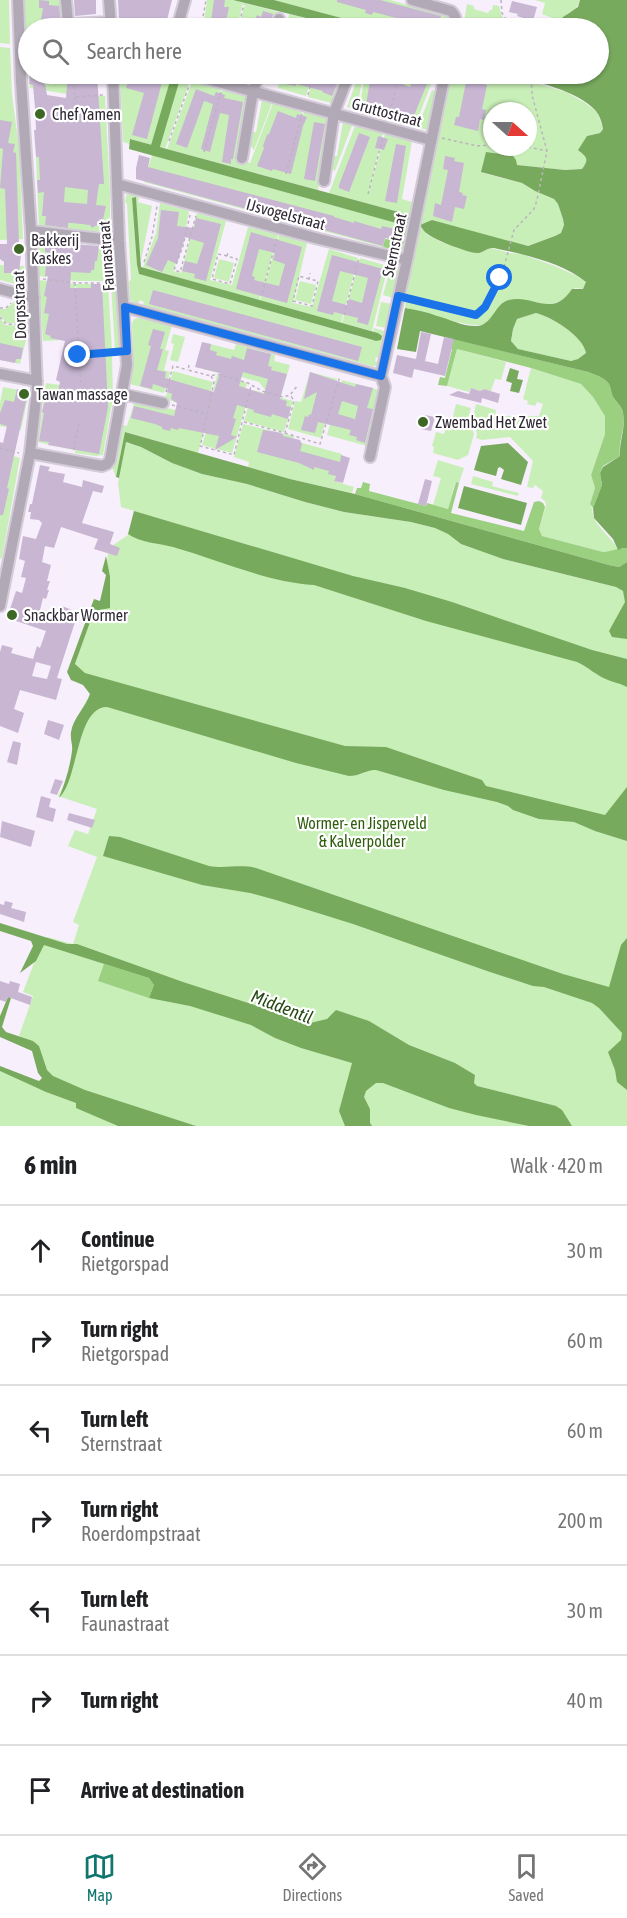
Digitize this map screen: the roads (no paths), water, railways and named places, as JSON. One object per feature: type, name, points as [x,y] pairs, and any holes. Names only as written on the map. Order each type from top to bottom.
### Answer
[{"type":"street","name":"Dorpsstraat","points":[[18,0],[19,18]]},
{"type":"street","points":[[66,0],[68,18]]},
{"type":"street","points":[[109,0],[110,18]]},
{"type":"street","points":[[180,18],[185,0]]},
{"type":"street","points":[[412,0],[451,11],[456,18]]},
{"type":"street","name":"Dorpsstraat","points":[[0,606],[30,454],[37,381],[31,231],[21,84]]},
{"type":"street","name":"Faunastraat","points":[[30,454],[102,466],[110,460],[127,365],[119,241],[114,84]]},
{"type":"street","name":"Gruttostraat","points":[[227,84],[432,138]]},
{"type":"street","points":[[242,158],[255,84]]},
{"type":"street","name":"Gruttostraat","points":[[324,181],[334,113],[345,84]]},
{"type":"street","name":"Sternstraat","points":[[370,457],[384,387],[381,376],[444,84]]},
{"type":"street","name":"IJsvogelstraat","points":[[117,184],[407,260]]},
{"type":"street","points":[[31,231],[119,241]]},
{"type":"street","points":[[0,289],[34,298]]},
{"type":"street","points":[[125,307],[381,376]]},
{"type":"street","points":[[0,374],[37,381]]},
{"type":"street","points":[[122,394],[163,403]]},
{"type":"waterway","points":[[159,152],[154,151],[174,84]]},
{"type":"place","name":"Chef Yamen","points":[[40,114]]},
{"type":"place","name":"Bakkerij Kaskes","points":[[19,249]]},
{"type":"place","name":"Tawan massage","points":[[24,394]]},
{"type":"place","name":"Zwembad Het Zwet","points":[[423,422]]},
{"type":"place","name":"Snackbar Wormer","points":[[12,615]]},
{"type":"park label","name":"Wormer- en Jisperveld & Kalverpolder","points":[[362,832]]},
{"type":"water label","name":"Middentil","points":[[282,1007]]}]
